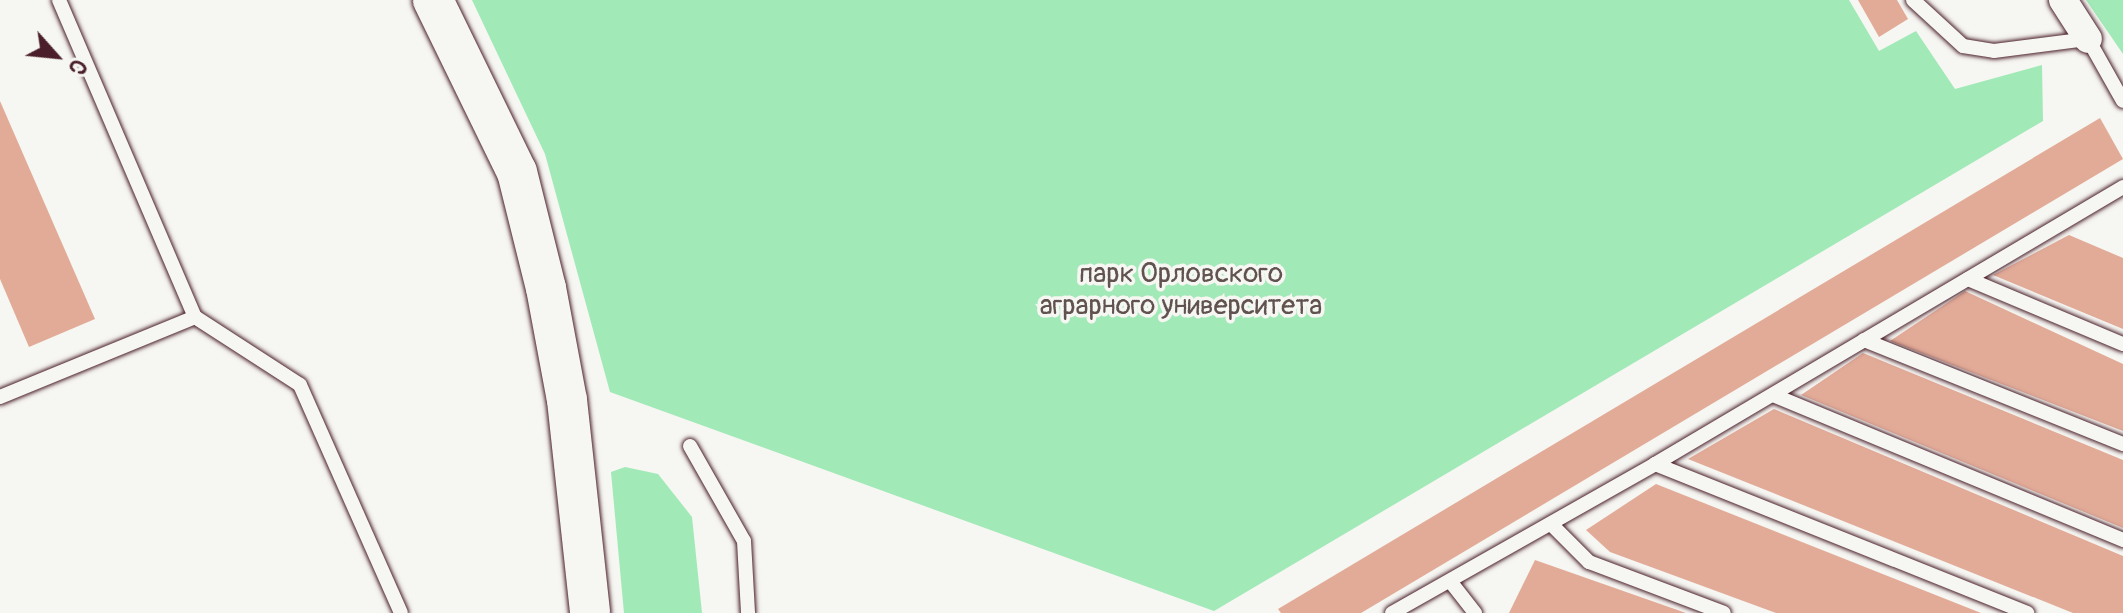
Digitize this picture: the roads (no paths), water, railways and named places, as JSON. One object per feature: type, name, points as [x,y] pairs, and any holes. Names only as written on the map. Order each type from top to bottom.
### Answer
[{"type":"main road","points":[[433,0],[517,172],[543,273],[567,400],[590,613]]},
{"type":"street","points":[[2063,0],[2088,39]]},
{"type":"lane","points":[[59,0],[195,317],[300,385],[401,613]]},
{"type":"lane","points":[[1913,0],[1963,46],[1994,51],[2088,39],[2123,101]]},
{"type":"lane","points":[[1392,613],[1655,464],[2123,187]]},
{"type":"lane","points":[[1968,279],[2123,344]]},
{"type":"lane","points":[[0,397],[195,317]]},
{"type":"lane","points":[[1864,340],[2123,444]]},
{"type":"lane","points":[[1773,395],[2123,540]]},
{"type":"lane","points":[[690,446],[744,541],[748,613]]},
{"type":"lane","points":[[1655,464],[2027,613]]},
{"type":"lane","points":[[1551,524],[1589,562],[1724,613]]},
{"type":"lane","points":[[1450,581],[1475,613]]},
{"type":"park label","name":"парк Орловского аграрного университета","points":[[1181,290]]}]
